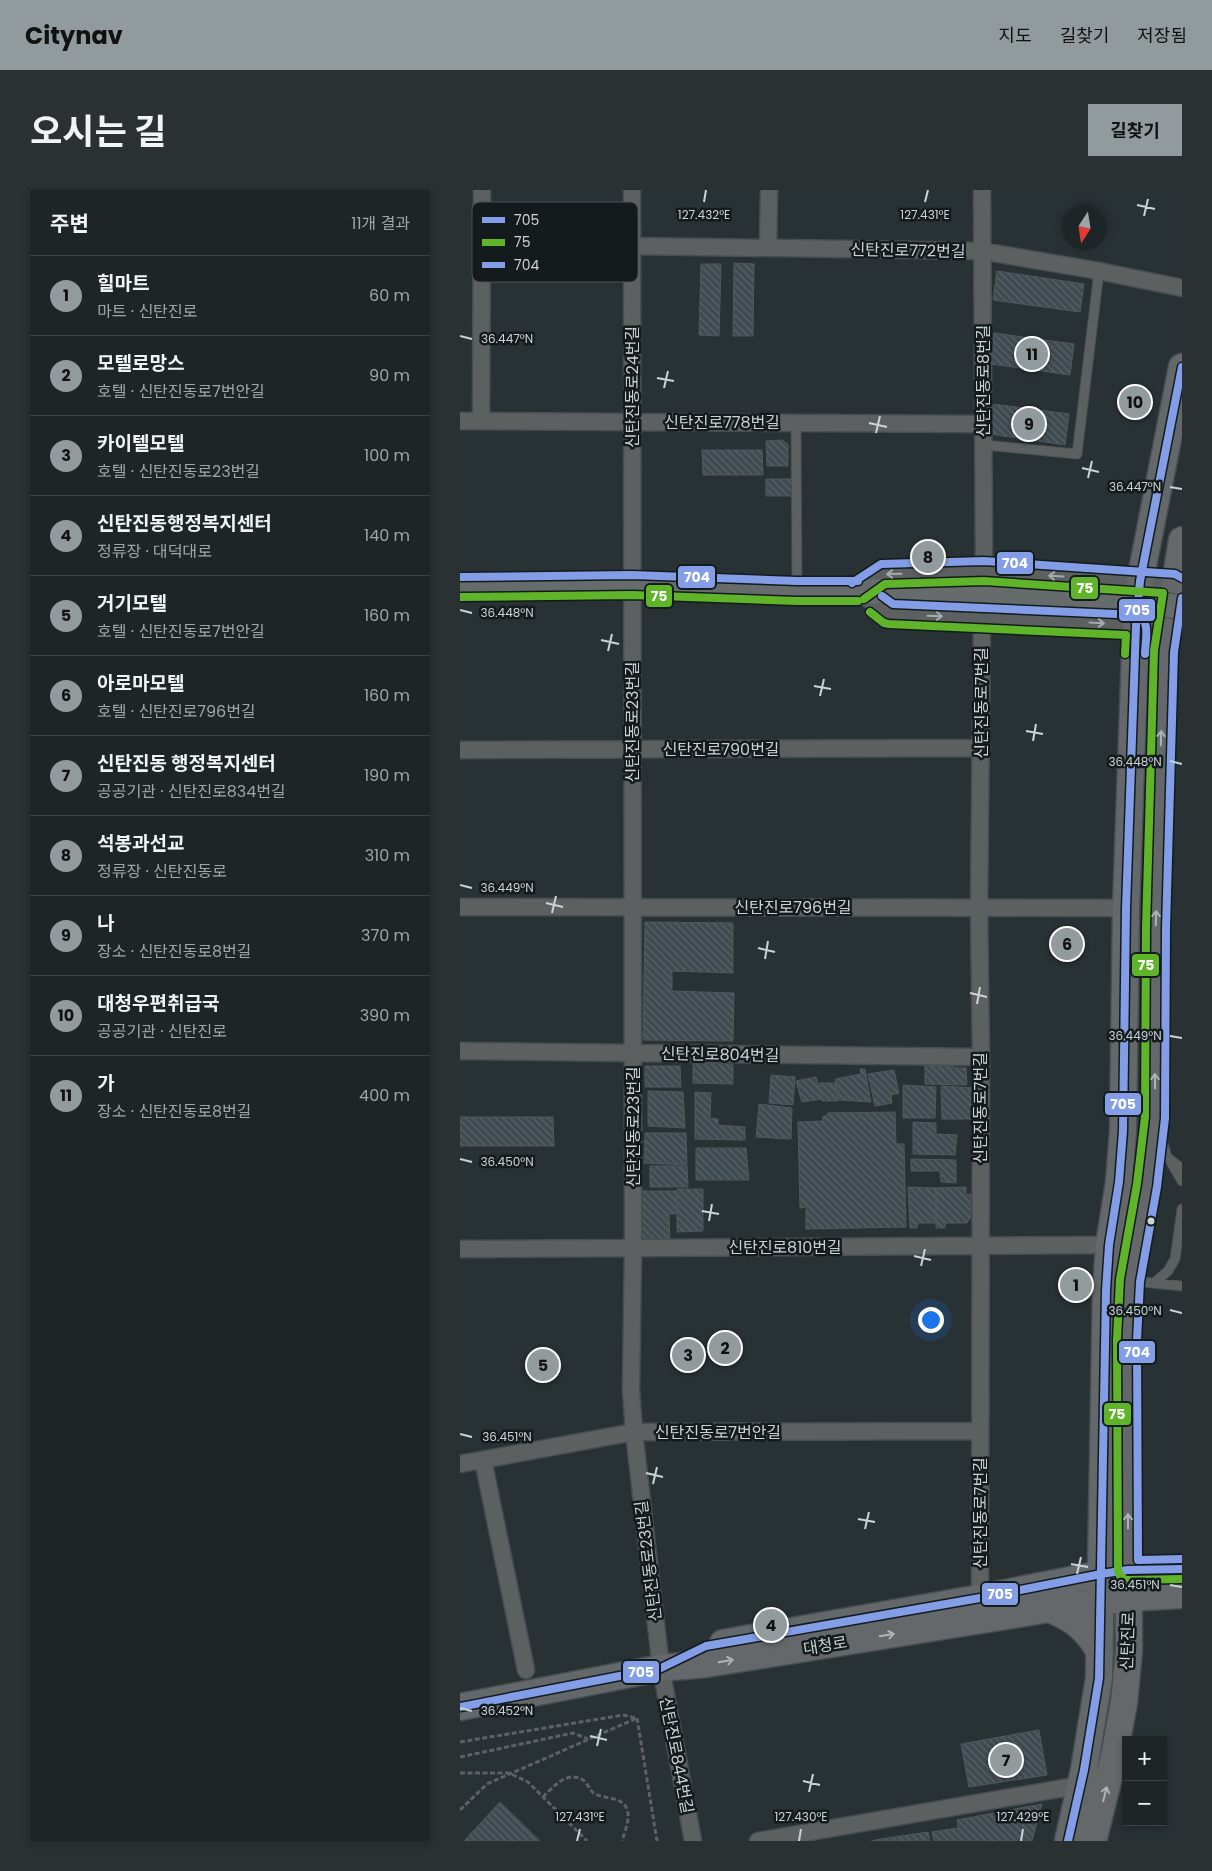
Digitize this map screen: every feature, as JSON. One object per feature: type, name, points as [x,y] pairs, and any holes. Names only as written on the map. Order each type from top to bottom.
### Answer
[{"type":"main road","name":"신탄진로","points":[[1068,1841],[1093,1723],[1099,1678],[1106,1300],[1109,1245],[1123,1131],[1126,908],[1136,625],[1140,581],[1181,381]]},
{"type":"main road","name":"신탄진로","points":[[1093,1841],[1114,1756],[1124,1702],[1129,1650],[1128,1340],[1142,1282],[1147,1186],[1155,1118],[1156,928],[1164,651],[1174,607],[1182,540]]},
{"type":"main road","points":[[460,587],[632,585],[797,591],[969,592],[1148,602],[1174,607]]},
{"type":"main road","points":[[661,1668],[706,1646],[980,1598],[1101,1574],[1128,1570],[1182,1569]]},
{"type":"main road","name":"대청로","points":[[460,1707],[661,1668],[706,1664],[1049,1609],[1128,1598],[1182,1595]]},
{"type":"main road","points":[[1049,1609],[1070,1618],[1085,1630],[1100,1653]]},
{"type":"street","points":[[768,190],[768,248]]},
{"type":"street","name":"신탄진동로8번길","points":[[982,190],[984,571]]},
{"type":"street","name":"신탄진로772번길","points":[[638,246],[982,251],[1099,271],[1182,288]]},
{"type":"street","points":[[481,421],[482,282]]},
{"type":"street","name":"신탄진동로24번길","points":[[632,282],[632,585]]},
{"type":"street","name":"신탄진로778번길","points":[[460,421],[983,424]]},
{"type":"street","points":[[984,571],[1140,581],[1174,607],[1136,625],[889,614],[858,591],[882,574],[984,571]]},
{"type":"street","name":"신탄진동로23번길","points":[[632,585],[633,1248],[631,1390],[634,1432],[661,1668]]},
{"type":"street","name":"신탄진동로7번길","points":[[980,1598],[979,907],[982,618]]},
{"type":"street","name":"신탄진로790번길","points":[[460,750],[982,748]]},
{"type":"street","name":"신탄진로796번길","points":[[460,907],[1126,908]]},
{"type":"street","name":"신탄진로804번길","points":[[460,1051],[980,1057]]},
{"type":"street","name":"신탄진로810번길","points":[[460,1249],[1109,1245]]},
{"type":"street","name":"신탄진동로7번안길","points":[[460,1464],[634,1432],[980,1431]]},
{"type":"street","points":[[484,1460],[526,1670]]},
{"type":"street","name":"신탄진로844번길","points":[[661,1668],[693,1841]]},
{"type":"street","points":[[758,1841],[1080,1785]]},
{"type":"lane","points":[[984,445],[1076,454],[1099,271]]},
{"type":"lane","points":[[796,423],[797,591]]},
{"type":"lane","points":[[1155,1118],[1167,1157],[1182,1182]]},
{"type":"lane","points":[[1167,1157],[1182,1169]]},
{"type":"lane","points":[[1142,1282],[1168,1271],[1175,1259],[1182,1209]]},
{"type":"lane","points":[[1142,1282],[1182,1286]]},
{"type":"path","points":[[460,1742],[623,1715],[637,1718]]},
{"type":"path","points":[[460,1810],[487,1784],[637,1718]]},
{"type":"path","points":[[637,1718],[657,1841]]},
{"type":"path","points":[[460,1757],[572,1733],[588,1738]]},
{"type":"path","points":[[460,1773],[509,1774],[528,1782],[587,1841]]},
{"type":"path","points":[[543,1797],[555,1784],[566,1778],[584,1780],[594,1794],[617,1799],[625,1804],[629,1815],[622,1841]]},
{"type":"building","points":[[734,263],[754,264],[753,336],[733,336]]},
{"type":"building","points":[[701,264],[721,264],[719,336],[699,335]]},
{"type":"building","points":[[997,271],[1084,284],[1080,312],[993,300]]},
{"type":"building","points":[[994,333],[1074,344],[1070,375],[991,364]]},
{"type":"building","points":[[993,404],[1069,414],[1065,445],[990,434]]},
{"type":"building","points":[[782,440],[788,444],[788,466],[767,466],[766,441]]},
{"type":"building","points":[[702,450],[762,450],[763,475],[703,475]]},
{"type":"building","points":[[766,479],[792,479],[792,496],[766,496]]},
{"type":"building","points":[[645,922],[733,923],[733,973],[672,971],[672,991],[734,993],[733,1041],[643,1040]]},
{"type":"building","points":[[693,1063],[733,1064],[733,1084],[693,1083]]},
{"type":"building","points":[[925,1065],[953,1065],[954,1068],[966,1068],[967,1085],[925,1084]]},
{"type":"building","points":[[645,1066],[680,1066],[681,1087],[645,1087]]},
{"type":"building","points":[[860,1069],[865,1069],[871,1102],[839,1100],[835,1079],[861,1074]]},
{"type":"building","points":[[894,1070],[899,1093],[891,1095],[892,1103],[875,1106],[868,1074]]},
{"type":"building","points":[[771,1075],[795,1077],[793,1105],[769,1103]]},
{"type":"building","points":[[816,1077],[822,1099],[802,1102],[796,1081]]},
{"type":"building","points":[[819,1083],[835,1083],[838,1101],[822,1101]]},
{"type":"building","points":[[903,1085],[936,1087],[935,1118],[903,1118]]},
{"type":"building","points":[[941,1086],[974,1088],[974,1119],[942,1119]]},
{"type":"building","points":[[648,1091],[683,1092],[685,1128],[648,1126]]},
{"type":"building","points":[[695,1092],[711,1093],[710,1118],[718,1119],[718,1125],[745,1127],[745,1140],[695,1139]]},
{"type":"building","points":[[759,1104],[792,1108],[791,1139],[756,1137]]},
{"type":"building","points":[[895,1112],[896,1144],[904,1144],[906,1227],[806,1229],[806,1207],[800,1208],[798,1122],[823,1121],[823,1116],[827,1116],[827,1113]]},
{"type":"building","points":[[460,1117],[553,1117],[554,1146],[460,1146]]},
{"type":"building","points":[[913,1122],[936,1123],[936,1134],[957,1135],[955,1155],[913,1154]]},
{"type":"building","points":[[645,1133],[686,1133],[687,1165],[644,1163]]},
{"type":"building","points":[[696,1148],[746,1148],[749,1180],[696,1180]]},
{"type":"building","points":[[911,1159],[956,1160],[956,1183],[941,1182],[940,1171],[911,1171]]},
{"type":"building","points":[[650,1166],[687,1166],[688,1187],[650,1187]]},
{"type":"building","points":[[908,1187],[936,1188],[936,1223],[918,1223],[917,1228],[910,1228]]},
{"type":"building","points":[[966,1187],[966,1194],[971,1195],[971,1217],[967,1223],[945,1223],[945,1228],[936,1228],[936,1188]]},
{"type":"building","points":[[677,1189],[703,1189],[703,1231],[677,1232]]},
{"type":"building","points":[[640,1191],[676,1191],[677,1214],[669,1214],[670,1243],[640,1242]]},
{"type":"building","points":[[1039,1730],[1047,1775],[969,1787],[961,1744]]},
{"type":"building","points":[[500,1802],[540,1841],[464,1841]]},
{"type":"building","points":[[1042,1804],[1032,1841],[934,1841],[932,1832],[958,1828],[957,1820]]},
{"type":"building","points":[[928,1832],[930,1841],[871,1841],[881,1839]]},
{"type":"transit line","name":"705","points":[[1068,1841],[1084,1770],[1099,1678],[1106,1290],[1109,1245],[1119,1182],[1123,1131],[1126,908],[1136,625],[1140,581],[1182,367]]},
{"type":"transit line","name":"704","points":[[852,583],[881,564],[984,561],[1175,574],[1182,578]]},
{"type":"transit line","name":"704","points":[[460,577],[632,575],[797,581],[858,581]]},
{"type":"transit line","name":"75","points":[[864,599],[885,584],[984,581],[1163,593],[1154,651],[1146,928],[1145,1117],[1137,1184],[1120,1279],[1117,1339],[1118,1570],[1120,1576],[1126,1580],[1182,1579]]},
{"type":"transit line","name":"75","points":[[460,597],[632,595],[797,601],[858,601]]},
{"type":"transit line","name":"704","points":[[882,596],[893,604],[1138,615],[1145,622],[1146,627],[1145,654]]},
{"type":"transit line","name":"704","points":[[1182,598],[1174,652],[1166,928],[1165,1118],[1157,1187],[1140,1282],[1137,1340],[1138,1560],[1182,1559]]},
{"type":"transit line","name":"75","points":[[870,612],[884,623],[889,624],[1126,635],[1125,654]]},
{"type":"transit line","name":"705","points":[[460,1707],[661,1668],[706,1646],[980,1598],[1101,1574],[1128,1570],[1182,1569]]},
{"type":"place","name":"가","points":[[1032,354]]},
{"type":"place","name":"대청우편취급국","points":[[1135,402]]},
{"type":"place","name":"나","points":[[1029,424]]},
{"type":"place","name":"석봉과선교","points":[[928,557]]},
{"type":"place","name":"아로마모텔","points":[[1067,944]]},
{"type":"place","name":"힐마트","points":[[1076,1285]]},
{"type":"place","name":"모텔로망스","points":[[725,1348]]},
{"type":"place","name":"카이텔모텔","points":[[688,1355]]},
{"type":"place","name":"거기모텔","points":[[543,1365]]},
{"type":"place","name":"신탄진동행정복지센터","points":[[771,1625]]},
{"type":"place","name":"신탄진동 행정복지센터","points":[[1006,1760]]}]
